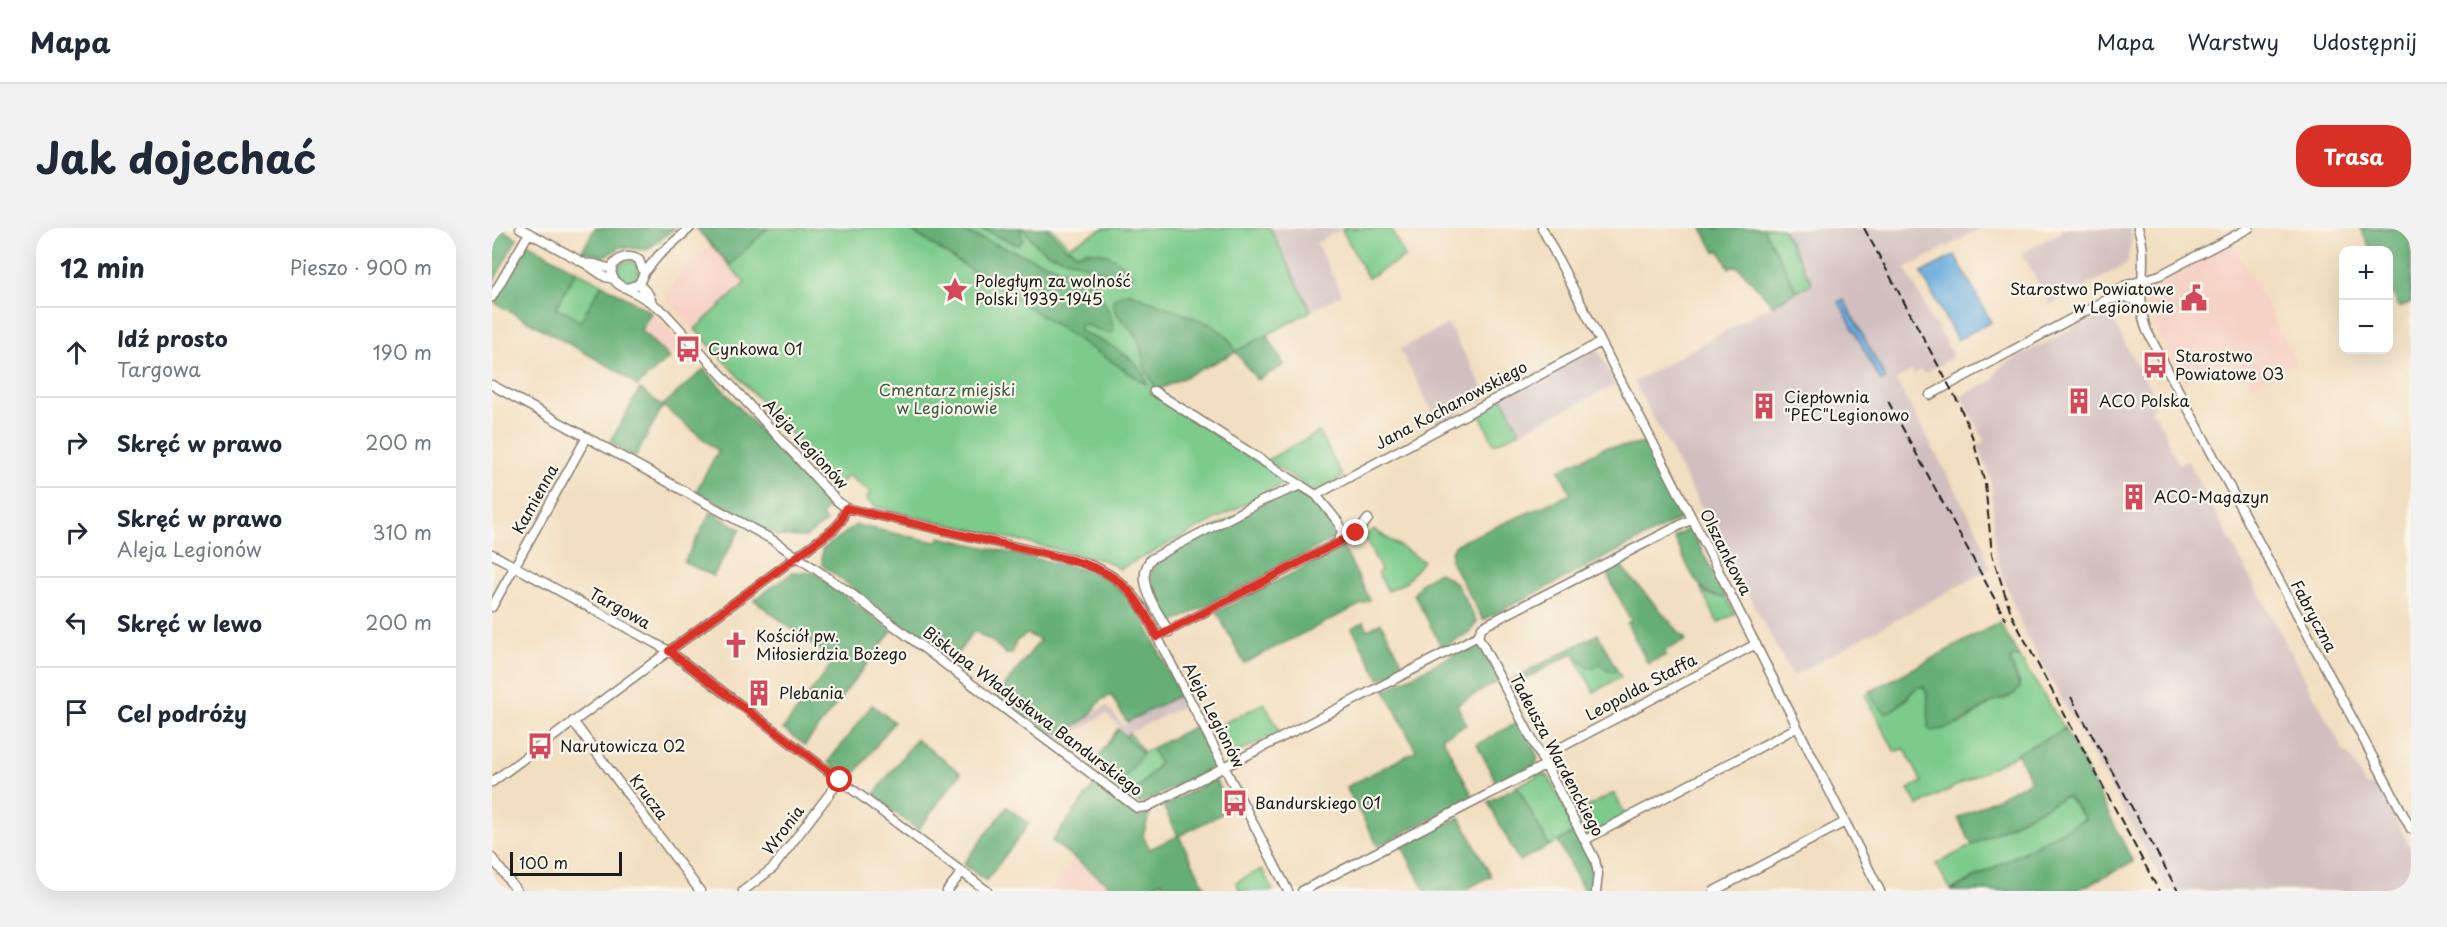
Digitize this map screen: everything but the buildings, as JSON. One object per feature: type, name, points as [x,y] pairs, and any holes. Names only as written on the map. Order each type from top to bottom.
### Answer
[{"type":"street","points":[[520,228],[605,277],[614,279]]},
{"type":"street","points":[[640,261],[659,255],[690,228]]},
{"type":"street","name":"Olszankowa","points":[[1542,228],[1880,891]]},
{"type":"street","name":"Fabryczna","points":[[2138,228],[2144,253],[2141,316],[2147,331],[2411,829]]},
{"type":"street","points":[[1930,395],[2106,300],[2124,286],[2160,275],[2249,228]]},
{"type":"street","points":[[492,297],[529,233]]},
{"type":"street","points":[[644,273],[640,261],[632,256],[624,256],[617,260],[612,268],[614,279],[619,285],[627,288],[639,284],[644,273],[659,255]]},
{"type":"street","points":[[586,264],[592,263],[612,268]]},
{"type":"street","name":"Aleja Legionów","points":[[639,284],[652,303]]},
{"type":"street","name":"Aleja Legionów","points":[[627,288],[665,313],[836,500],[846,508],[1071,560],[1099,568],[1120,581],[1132,592],[1143,609],[1288,891]]},
{"type":"street","points":[[2106,300],[2125,297],[2140,303]]},
{"type":"street","name":"Jana Kochanowskiego","points":[[1316,495],[1601,342]]},
{"type":"street","name":"Biskupa Władysława Bandurskiego","points":[[492,385],[771,539],[849,592],[1137,808],[1147,807],[1478,636],[1482,627],[1692,519]]},
{"type":"street","points":[[1154,391],[1316,495],[1339,523],[1342,536],[1338,542]]},
{"type":"street","name":"Kamienna","points":[[492,607],[586,437]]},
{"type":"street","points":[[1169,632],[1144,583],[1144,568],[1151,559],[1262,501],[1300,485]]},
{"type":"street","points":[[862,512],[869,504]]},
{"type":"street","points":[[492,782],[836,527],[846,508]]},
{"type":"street","points":[[1157,637],[1358,532],[1368,519]]},
{"type":"street","name":"Targowa","points":[[492,554],[669,651],[987,891]]},
{"type":"street","name":"Tadeusza Wardenckiego","points":[[1478,636],[1597,862],[1596,891]]},
{"type":"street","name":"Leopolda Staffa","points":[[1302,891],[1756,644]]},
{"type":"street","name":"Krucza","points":[[573,721],[700,891]]},
{"type":"street","points":[[1585,840],[1797,728]]},
{"type":"street","name":"Wronia","points":[[743,891],[773,868],[840,780]]},
{"type":"street","points":[[1714,891],[1845,822]]},
{"type":"street","points":[[492,858],[517,891]]},
{"type":"street","points":[[947,891],[962,872]]},
{"type":"shaded area","points":[[1269,228],[1345,228],[1316,243],[1342,294],[1311,311]]},
{"type":"shaded area","points":[[1782,228],[1981,228],[1905,269],[1922,299],[1930,320],[1937,326],[1953,357],[1924,374],[1921,370],[1914,374],[1912,370],[1896,380],[1980,535],[1990,569],[1792,676],[1634,382],[1811,283]]},
{"type":"shaded area","points":[[2060,228],[2130,228],[2132,236],[2127,264],[2050,305],[2022,253],[2062,232]]},
{"type":"shaded area","points":[[2232,242],[2297,362],[2253,386],[2236,356],[2185,383],[2146,310],[2148,290],[2153,284]]},
{"type":"shaded area","points":[[711,244],[745,283],[695,329],[666,299],[677,275]]},
{"type":"shaded area","points":[[2107,310],[2156,400],[2151,412],[2155,414],[2179,464],[2187,460],[2345,753],[2347,752],[2366,786],[2376,785],[2411,848],[2411,891],[2168,891],[2023,629],[1996,558],[1991,479],[1978,445],[1985,441],[1961,396],[1993,380],[2000,367]]},
{"type":"shaded area","points":[[651,312],[682,345],[669,358],[641,329]]},
{"type":"shaded area","points":[[1448,324],[1489,398],[1459,412],[1440,426],[1400,349]]},
{"type":"shaded area","points":[[1597,347],[1615,385],[1520,432],[1502,397]]},
{"type":"shaded area","points":[[1180,695],[1185,705],[1125,737],[1118,729],[1120,727],[1106,713],[1067,738],[1062,745],[1050,736],[1056,730],[1062,734],[1106,705],[1123,725]]},
{"type":"shaded area","points":[[1074,858],[1117,891],[1049,891]]},
{"type":"green space","points":[[492,228],[499,228],[517,238],[492,284]]},
{"type":"green space","points":[[595,228],[675,228],[647,250],[621,247],[604,257],[582,251]]},
{"type":"green space","name":"Cmentarz miejski w Legionowie","points":[[698,228],[907,228],[1146,383],[1144,376],[1130,360],[1080,331],[1079,327],[1083,324],[1095,328],[1111,317],[1094,282],[953,228],[980,228],[1018,245],[1022,231],[1020,228],[1023,228],[1037,246],[1126,279],[1088,250],[1076,254],[1071,249],[1066,249],[1046,228],[1051,228],[1069,246],[1104,228],[1270,228],[1311,311],[1236,352],[1225,335],[1130,293],[1113,301],[1116,312],[1139,340],[1145,368],[1158,390],[1153,388],[1149,392],[1287,480],[1120,569],[1106,561],[876,507],[866,499],[870,493],[848,475],[838,486],[695,329],[745,283]]},
{"type":"green space","points":[[698,228],[768,228],[730,265]]},
{"type":"green space","points":[[907,228],[953,228],[1094,282],[1111,317],[1114,331],[1110,334],[1083,324],[1079,327],[1080,331],[1109,345],[1130,359],[1144,375],[1146,384]]},
{"type":"green space","points":[[980,228],[1020,228],[1023,240],[1018,245]]},
{"type":"green space","points":[[1023,228],[1046,228],[1066,248],[1076,254],[1093,251],[1108,255],[1121,263],[1133,276],[1126,279],[1048,253],[1037,246]]},
{"type":"green space","points":[[1345,228],[1390,228],[1405,257],[1368,278],[1342,230]]},
{"type":"green space","points":[[1702,228],[1763,228],[1797,291],[1773,305],[1741,270],[1736,266],[1729,268],[1719,250],[1715,252]]},
{"type":"green space","points":[[1763,228],[1782,228],[1812,283],[1797,291]]},
{"type":"green space","points":[[2360,228],[2411,228],[2411,302],[2399,308],[2393,295],[2393,246],[2369,246]]},
{"type":"green space","points":[[527,243],[576,271],[555,309],[567,312],[580,322],[602,284],[651,312],[641,330],[669,358],[637,386],[618,371],[495,303]]},
{"type":"green space","points":[[624,261],[632,261],[639,268],[639,276],[632,283],[624,283],[617,276],[617,268]]},
{"type":"green space","points":[[576,271],[602,284],[580,323],[567,312],[555,310]]},
{"type":"green space","points":[[1130,293],[1210,324],[1226,335],[1236,351],[1267,335],[1284,365],[1257,380],[1236,352],[1158,390],[1145,368],[1137,337],[1114,307],[1113,301],[1117,297]]},
{"type":"green space","points":[[704,369],[829,506],[822,515],[826,522],[805,537],[777,536],[696,491],[718,451],[663,406],[635,457],[610,443],[640,389],[662,406]]},
{"type":"green space","points":[[1502,397],[1520,432],[1494,444],[1478,410]]},
{"type":"green space","points":[[1319,432],[1343,477],[1315,492],[1267,460]]},
{"type":"green space","points":[[1645,443],[1684,517],[1483,620],[1451,561],[1451,551],[1458,543],[1571,494],[1559,470],[1606,447]]},
{"type":"green space","points":[[1294,493],[1310,499],[1327,514],[1338,537],[1169,625],[1150,578],[1155,565],[1181,546],[1222,523]]},
{"type":"green space","points":[[711,512],[741,529],[713,576],[684,562]]},
{"type":"green space","points":[[856,525],[936,542],[940,537],[1087,570],[1100,576],[1129,597],[1152,636],[1180,695],[1127,722],[1111,695],[1101,700],[1088,718],[1061,734],[1056,730],[1050,736],[997,696],[1040,640],[1027,634],[1016,641],[1012,654],[1006,654],[993,642],[974,631],[951,662],[822,565],[822,550]]},
{"type":"green space","points":[[1690,528],[1726,597],[1715,596],[1706,591],[1693,576],[1674,537]]},
{"type":"green space","points":[[1374,530],[1423,561],[1406,582],[1388,591],[1378,573],[1381,570],[1364,536]]},
{"type":"green space","points":[[1343,547],[1370,600],[1244,663],[1217,612]]},
{"type":"green space","points":[[1620,565],[1686,640],[1664,651],[1666,655],[1648,664],[1627,623],[1631,621],[1606,572]]},
{"type":"green space","points":[[793,572],[814,573],[892,631],[805,745],[783,729],[834,661],[754,600]]},
{"type":"green space","points":[[1439,572],[1456,583],[1477,622],[1470,632],[1442,648],[1414,594],[1422,582]]},
{"type":"green space","points":[[1700,587],[1709,595],[1726,597],[1735,614],[1718,623]]},
{"type":"green space","points":[[1364,622],[1368,630],[1381,623],[1405,667],[1380,680],[1352,628]]},
{"type":"green space","points":[[2000,622],[2018,655],[2011,659],[2020,688],[2014,694],[1991,703],[1958,724],[1932,731],[1928,728],[1928,701],[1923,686],[1914,690],[1897,707],[1885,713],[1873,700],[1871,691]]},
{"type":"green space","points":[[1598,634],[1617,670],[1609,671],[1599,664],[1594,668],[1587,667],[1573,653],[1512,686],[1511,689],[1507,682]]},
{"type":"green space","points":[[1474,644],[1480,646],[1499,681],[1457,704],[1466,725],[1442,737],[1473,797],[1378,846],[1346,787],[1416,751],[1385,690]]},
{"type":"green space","points":[[2018,655],[2065,729],[1918,806],[1908,789],[1922,782],[1904,748],[1895,752],[1865,695],[1871,691],[1873,700],[1905,701],[1915,688],[1923,686],[1929,704],[1928,722],[1943,729],[1963,723],[1992,702],[2010,697],[2020,684],[2011,663],[2011,659]]},
{"type":"green space","points":[[1575,657],[1591,668],[1599,664],[1608,671],[1617,670],[1621,677],[1594,692]]},
{"type":"green space","points":[[1264,703],[1280,732],[1229,757],[1214,728]]},
{"type":"green space","points":[[872,705],[894,722],[851,779],[828,762]]},
{"type":"green space","points":[[1520,721],[1538,757],[1536,764],[1497,784],[1477,744]]},
{"type":"green space","points":[[1195,726],[1215,766],[1140,804],[1128,795],[1140,786],[1158,766],[1159,763],[1152,748]]},
{"type":"green space","points":[[1118,729],[1143,753],[1118,787],[1091,767]]},
{"type":"green space","points":[[2065,729],[2133,862],[2076,891],[1951,891],[2085,819],[2066,796],[1972,845],[1958,818],[2031,781],[2017,753]]},
{"type":"green space","points":[[1129,733],[1144,752],[1152,748],[1159,763],[1145,782],[1128,795],[1118,787],[1143,753],[1125,737]]},
{"type":"green space","points":[[916,739],[961,773],[918,830],[873,796]]},
{"type":"green space","points":[[1541,774],[1548,776],[1577,831],[1549,846],[1517,786]]},
{"type":"green space","points":[[1215,779],[1231,809],[1179,836],[1207,891],[1167,891],[1162,882],[1145,891],[1117,891],[1052,841],[1095,784],[1140,818],[1150,812],[1143,836],[1150,849],[1178,836],[1163,806]]},
{"type":"green space","points":[[1517,786],[1549,846],[1519,861],[1488,802]]},
{"type":"green space","points":[[1614,793],[1626,816],[1588,837],[1576,813]]},
{"type":"green space","points":[[2066,796],[2086,819],[1951,890],[1936,864]]},
{"type":"green space","points":[[1007,807],[1029,824],[986,881],[963,864]]},
{"type":"green space","points":[[1460,817],[1491,876],[1463,891],[1425,891],[1402,846]]},
{"type":"green space","points":[[1577,831],[1595,865],[1594,891],[1584,891],[1558,842]]},
{"type":"green space","points":[[1262,869],[1273,891],[1240,891],[1236,882]]},
{"type":"water","points":[[1955,255],[1991,322],[1957,340],[1921,273]]},
{"type":"water","points":[[1844,300],[1886,379],[1881,382],[1839,302]]},
{"type":"railway","points":[[1864,228],[1958,402],[1972,436],[1985,483],[1992,554],[2012,616],[2159,891]]},
{"type":"railway","points":[[1888,401],[2006,620]]},
{"type":"railway","points":[[2071,697],[2178,891]]},
{"type":"place","name":"Poległym za wolność Polski 1939-1945","points":[[955,290]]},
{"type":"place","name":"Starostwo Powiatowe w Legionowie","points":[[2194,298]]},
{"type":"place","name":"Cynkowa 01","points":[[688,349]]},
{"type":"place","name":"Starostwo Powiatowe 03","points":[[2155,365]]},
{"type":"place","name":"ACO Polska","points":[[2079,401]]},
{"type":"place","name":"Ciepłownia \"PEC\"Legionowo","points":[[1764,406]]},
{"type":"place","name":"ACO-Magazyn","points":[[2134,497]]},
{"type":"place","name":"Kościół pw. Miłosierdzia Bożego","points":[[736,645]]},
{"type":"place","name":"Plebania","points":[[759,693]]},
{"type":"place","name":"Narutowicza 02","points":[[540,746]]},
{"type":"place","name":"Bandurskiego 01","points":[[1235,803]]},
{"type":"route","points":[[840,780],[669,651],[834,529],[841,521],[846,508],[1099,568],[1120,581],[1132,592],[1157,637],[1356,533]]}]
